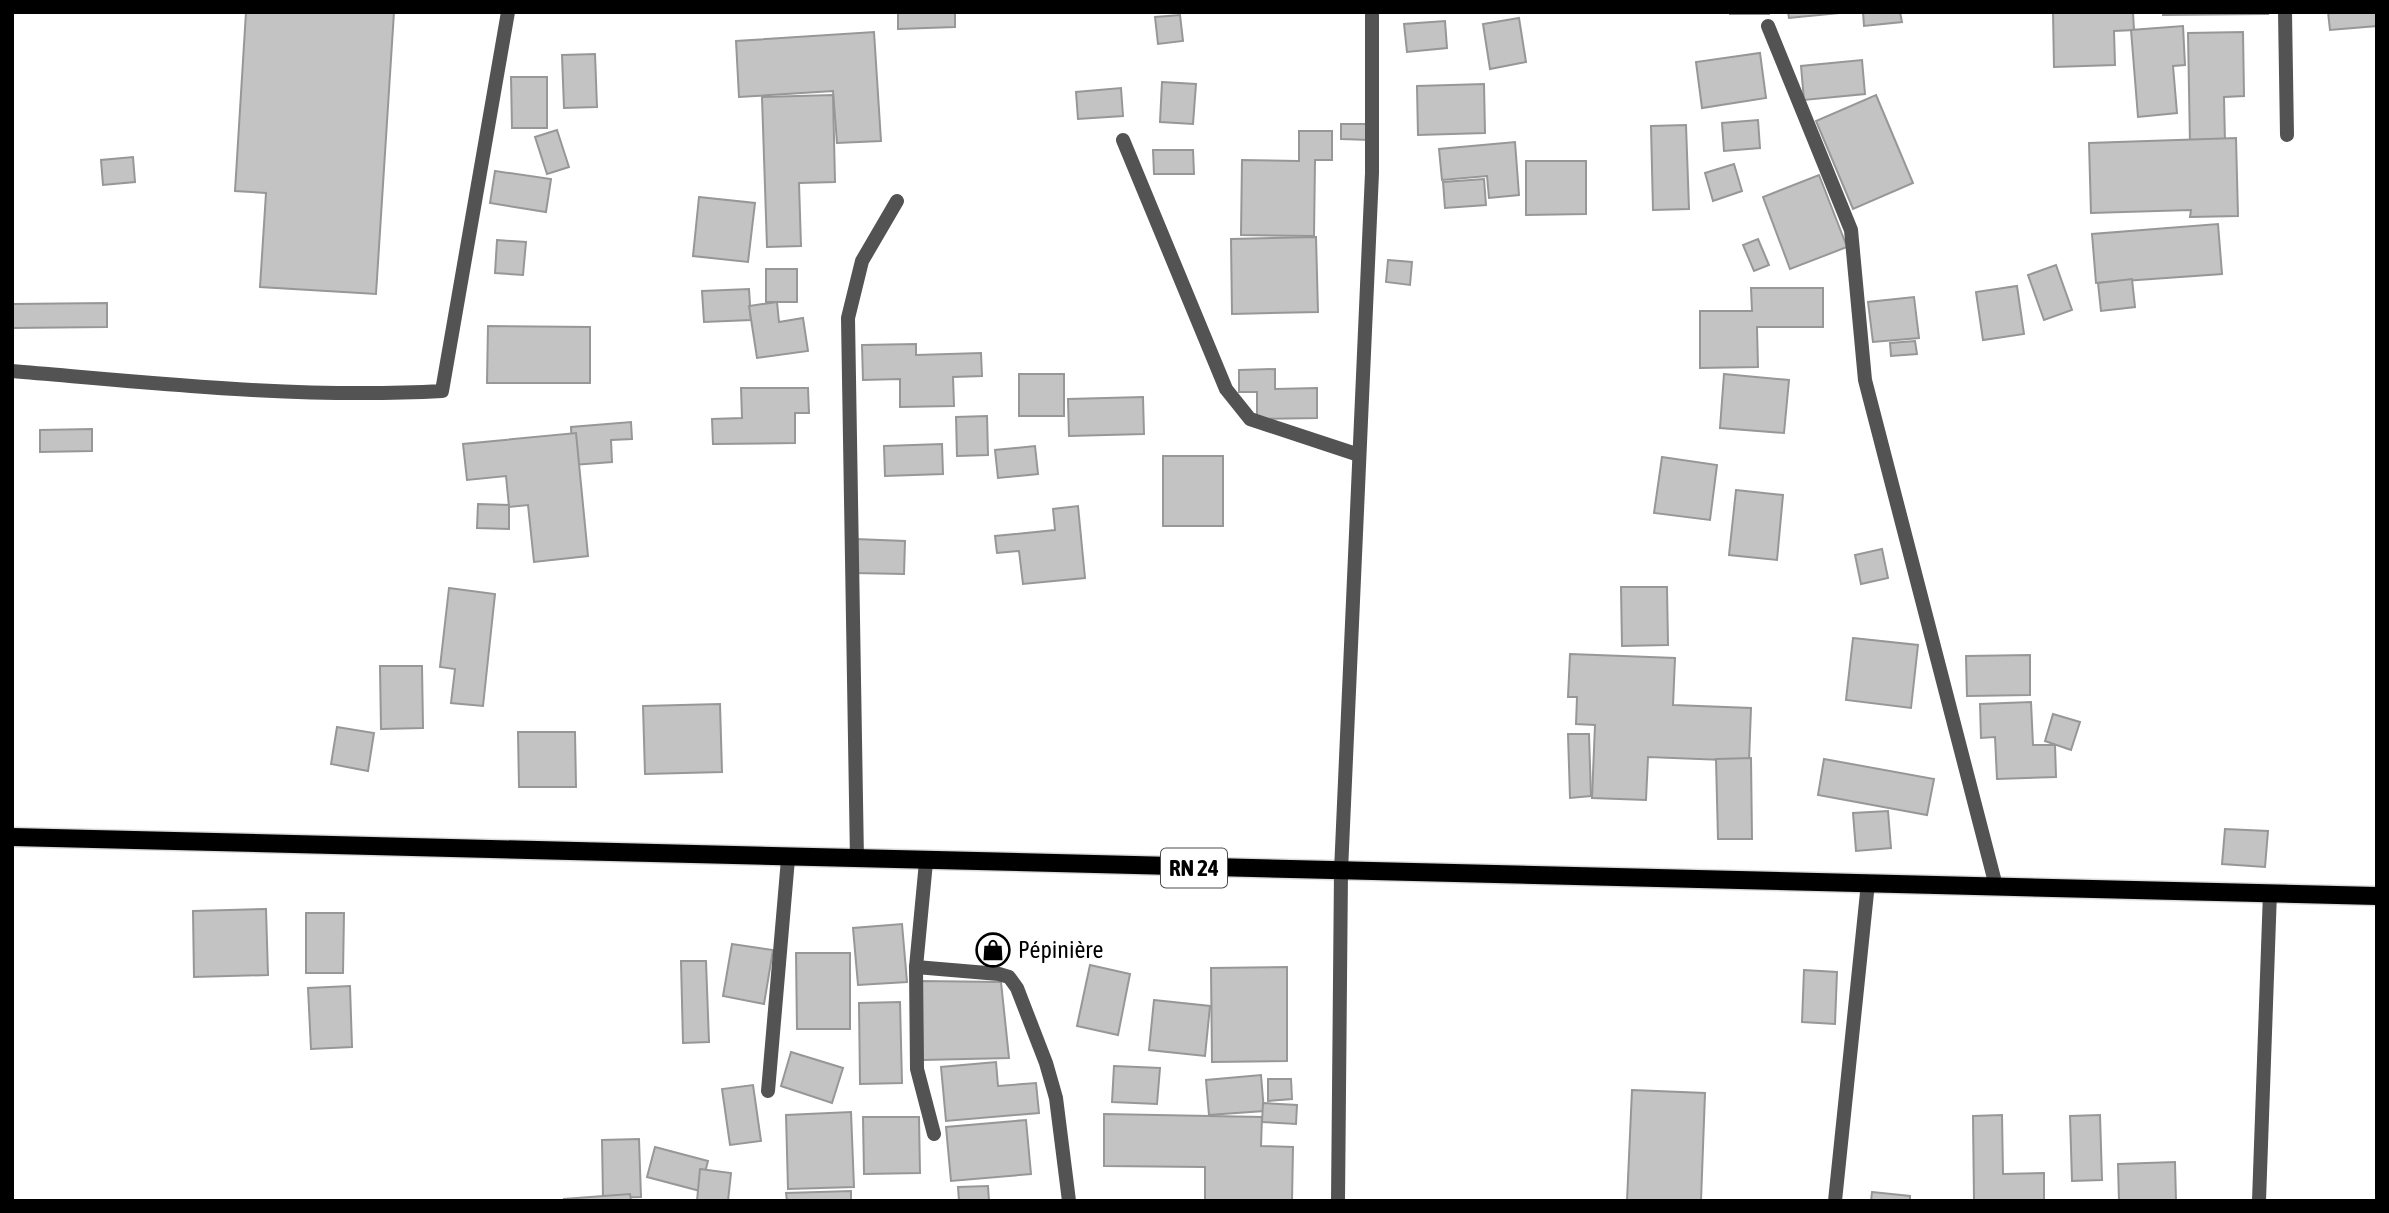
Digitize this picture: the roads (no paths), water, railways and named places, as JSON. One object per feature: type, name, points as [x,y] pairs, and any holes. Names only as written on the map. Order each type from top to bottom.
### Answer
[{"type":"main road","name":"RN 24","points":[[12,837],[788,859],[2377,896]]},
{"type":"street","points":[[12,371],[190,385],[351,393],[442,391],[508,12]]},
{"type":"street","points":[[1338,1201],[1341,871],[1372,173],[1372,12]]},
{"type":"street","points":[[2285,12],[2287,135]]},
{"type":"street","points":[[1768,26],[1851,230],[1866,380],[1996,886]]},
{"type":"street","points":[[1124,140],[1235,404],[1250,419],[1359,455]]},
{"type":"street","points":[[858,860],[848,318],[862,261],[897,201]]},
{"type":"street","points":[[768,1091],[788,859]]},
{"type":"street","points":[[926,862],[916,967],[917,1069],[934,1134]]},
{"type":"street","points":[[1835,1201],[1868,883]]},
{"type":"street","points":[[2259,1201],[2270,892]]},
{"type":"street","points":[[916,967],[999,974],[1009,977],[1017,988],[1046,1063],[1056,1098],[1069,1201]]},
{"type":"place","name":"Pépinière","points":[[993,950]]}]
